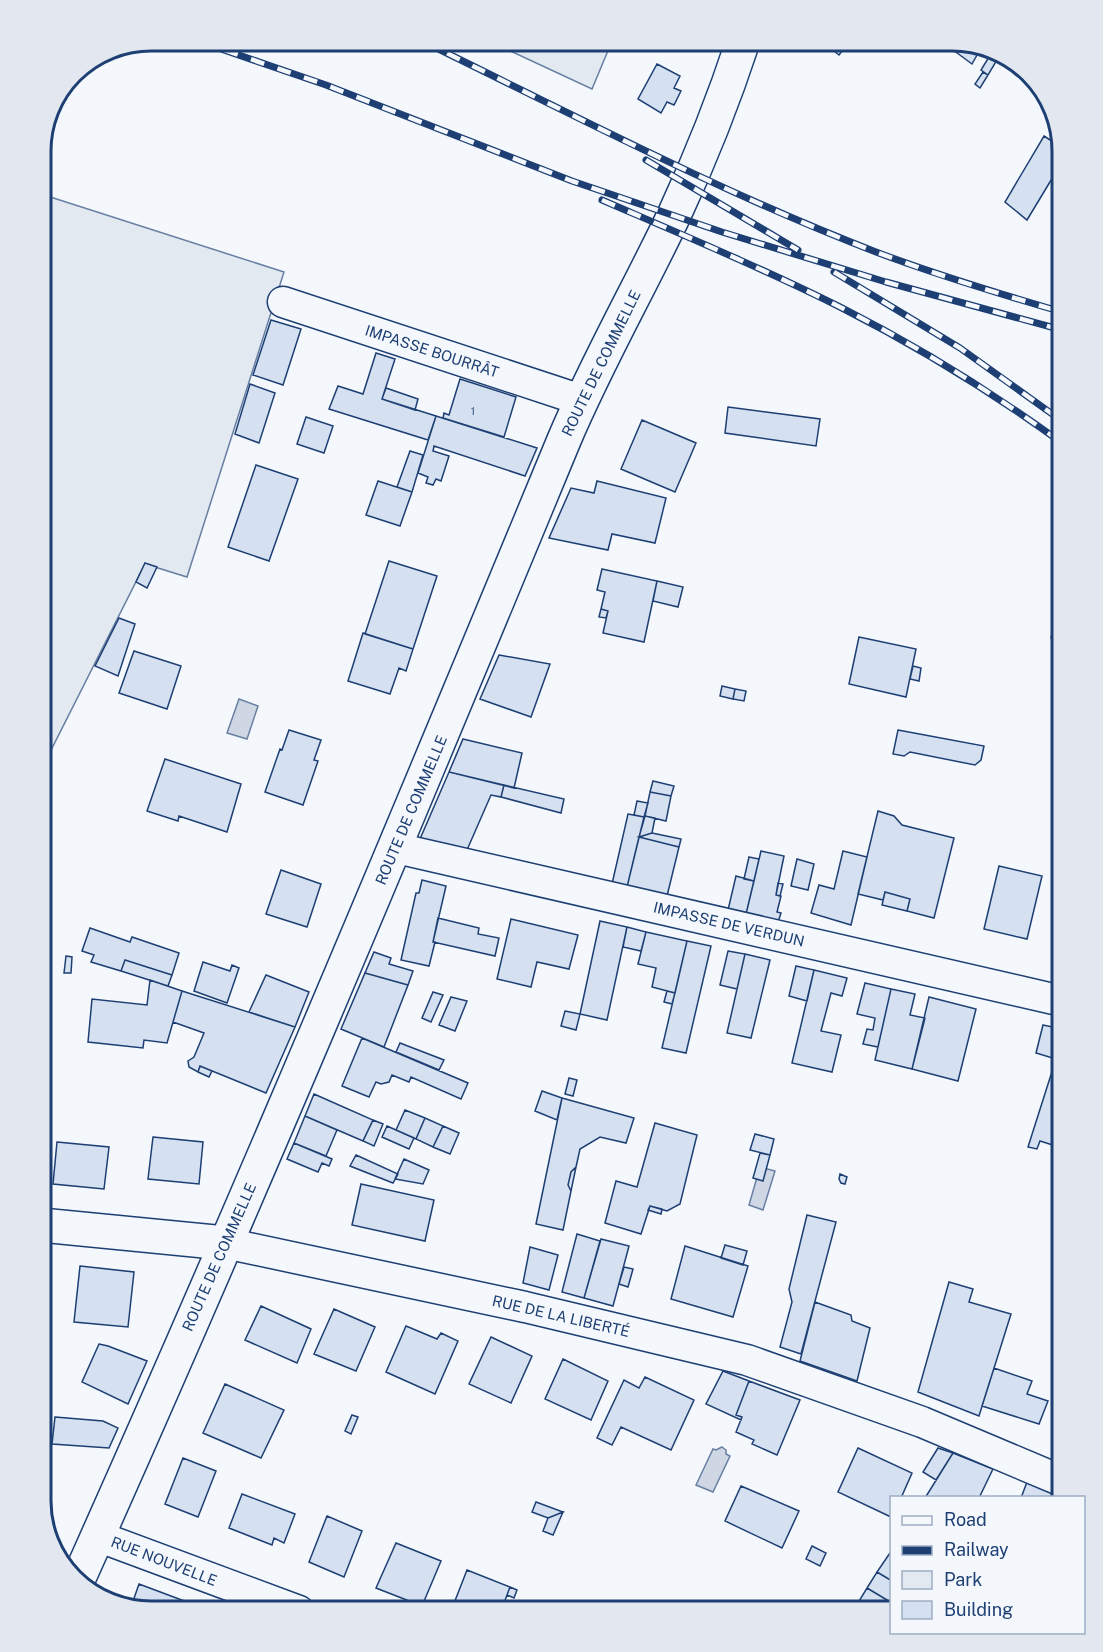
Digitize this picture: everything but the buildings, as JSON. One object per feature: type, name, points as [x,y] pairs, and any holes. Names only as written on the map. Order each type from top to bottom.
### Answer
[{"type":"street","name":"ROUTE DE COMMELLE","points":[[81,1572],[396,848],[581,400],[688,184],[722,105],[740,51]]},
{"type":"street","name":"IMPASSE BOURRÂT","points":[[283,302],[581,400]]},
{"type":"street","name":"IMPASSE DE VERDUN","points":[[396,848],[1052,999]]},
{"type":"street","name":"RUE DE LA LIBERTÉ","points":[[51,1226],[225,1244],[525,1307],[747,1360],[922,1422],[1052,1477]]},
{"type":"street","name":"RUE NOUVELLE","points":[[97,1536],[272,1601]]},
{"type":"green space","points":[[510,51],[608,51],[592,89]]},
{"type":"green space","points":[[51,197],[284,272],[187,577],[145,564],[51,750]]},
{"type":"shaded area","points":[[239,699],[258,706],[247,739],[227,733]]},
{"type":"shaded area","points":[[760,1167],[775,1171],[763,1210],[749,1205]]},
{"type":"shaded area","points":[[722,1447],[730,1456],[713,1492],[696,1485],[713,1449]]},
{"type":"railway","points":[[227,51],[326,85],[572,181],[722,232],[886,282],[1052,327]]},
{"type":"railway","points":[[442,51],[703,178],[818,229],[922,269],[1052,309]]},
{"type":"railway","points":[[646,160],[798,250]]},
{"type":"railway","points":[[602,200],[753,266],[871,323],[955,371],[1052,436]]},
{"type":"railway","points":[[834,272],[960,348],[1052,414]]}]
